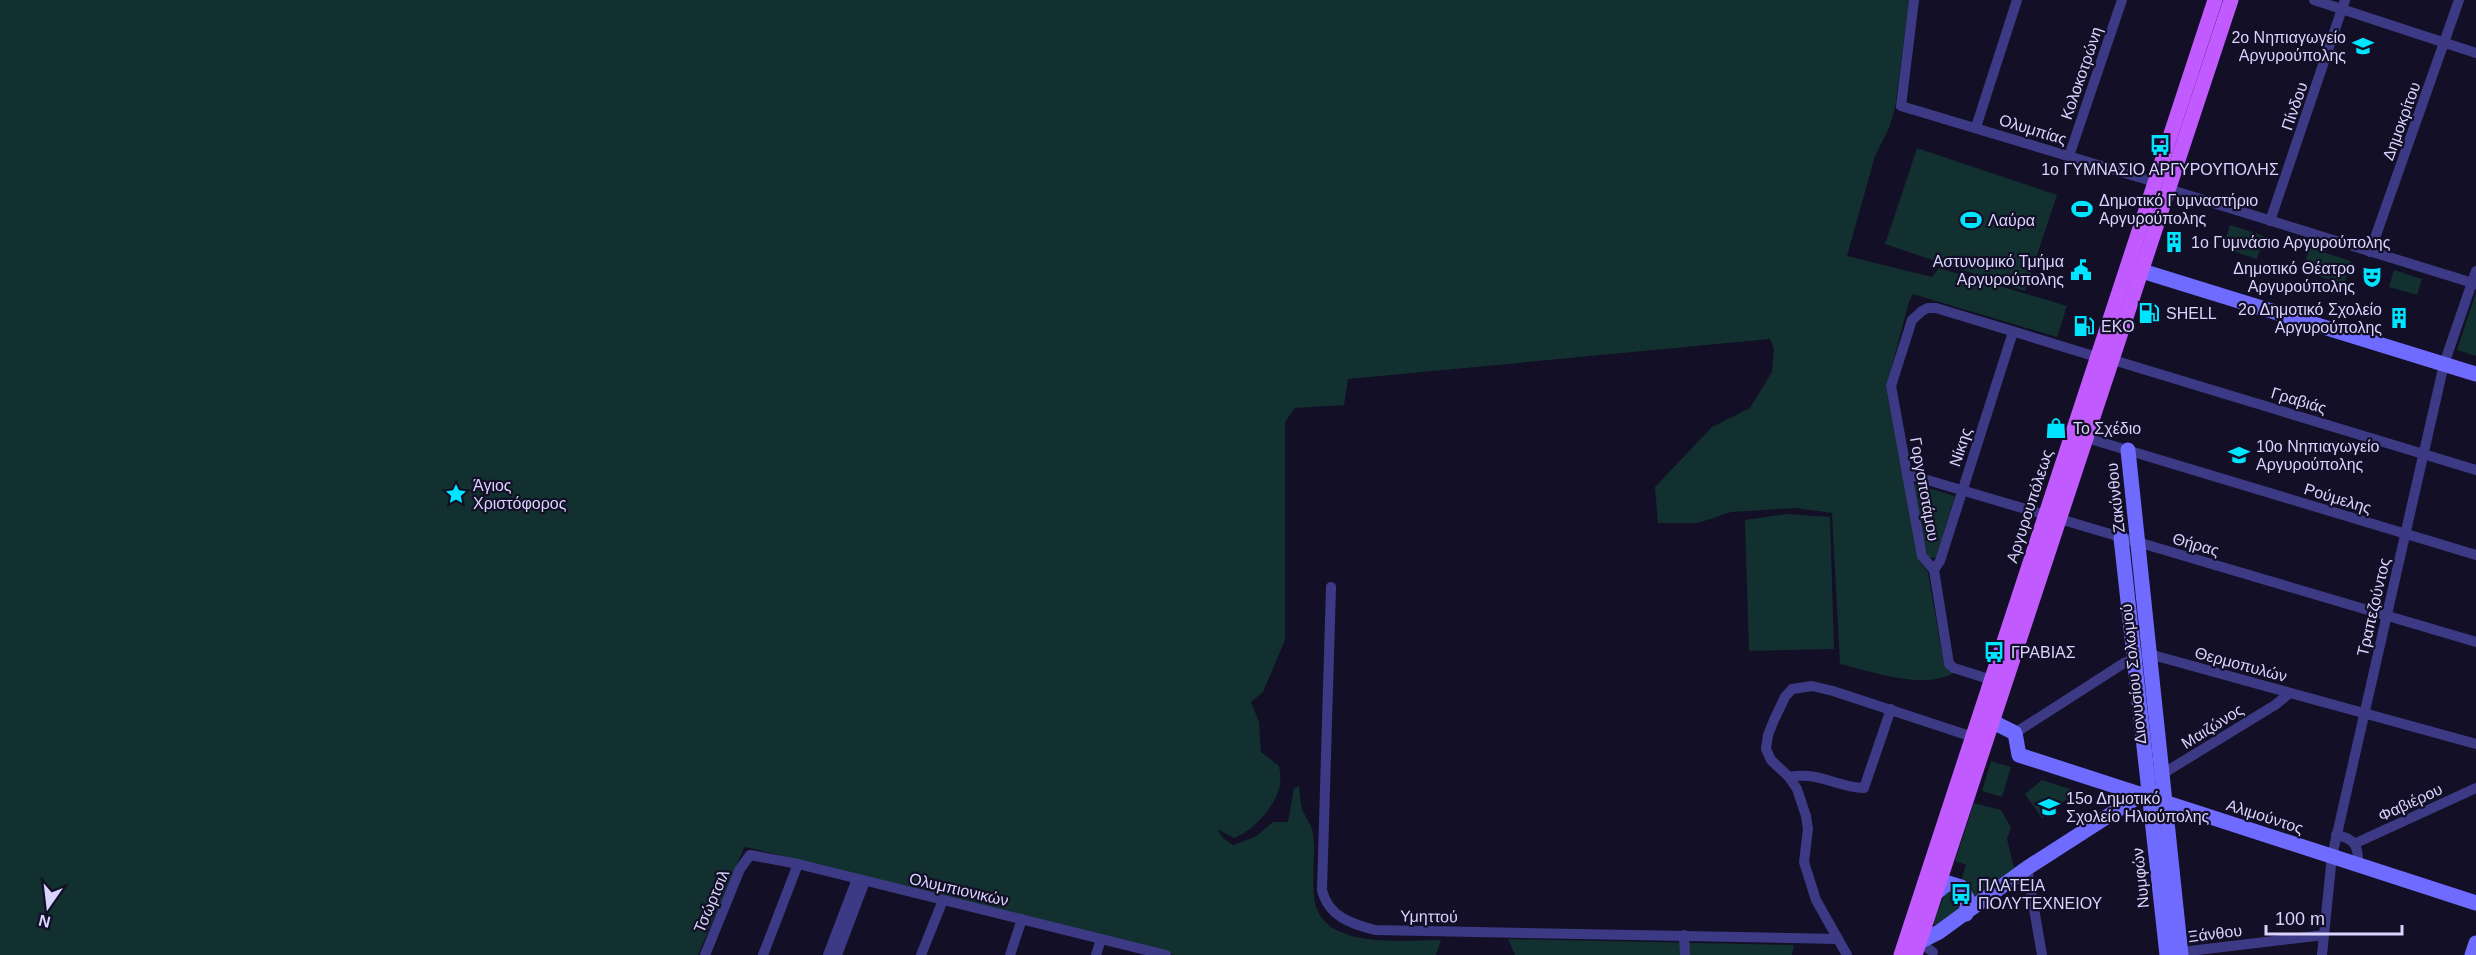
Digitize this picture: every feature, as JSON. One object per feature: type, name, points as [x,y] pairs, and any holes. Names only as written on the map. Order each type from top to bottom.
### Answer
[{"type":"main road","name":"Αργυρουπόλεως","points":[[2162,186],[2215,0]]},
{"type":"main road","name":"Αργυρουπόλεως","points":[[1917,949],[1993,722],[2053,517],[2136,264],[2162,186],[2231,0]]},
{"type":"main road","name":"Αργυρουπόλεως","points":[[1901,955],[1992,680],[2053,517],[2087,438],[2105,359]]},
{"type":"street","name":"Ολυμπίας","points":[[1914,0],[1901,106],[1976,127],[2474,284]]},
{"type":"street","points":[[1976,127],[2017,0]]},
{"type":"street","name":"Κολοκοτρώνη","points":[[2069,156],[2122,0]]},
{"type":"street","points":[[2314,0],[2344,5],[2476,53]]},
{"type":"street","name":"Δημοκρίτου","points":[[2370,252],[2459,0]]},
{"type":"street","name":"Πίνδου","points":[[2270,221],[2344,5]]},
{"type":"street","points":[[2136,264],[2445,360],[2476,374]]},
{"type":"street","name":"Τραπεζούντος","points":[[2322,955],[2336,835],[2445,360],[2474,284],[2476,271]]},
{"type":"street","name":"Γραβιάς","points":[[1922,310],[1936,308],[2476,470]]},
{"type":"street","name":"Γοργοποτάμου","points":[[1922,310],[1912,320],[1891,386],[1922,556],[1934,570],[1949,664],[1953,668],[1992,680]]},
{"type":"street","name":"Νίκης","points":[[1934,570],[1940,561],[2013,332]]},
{"type":"street","points":[[2445,360],[2476,364]]},
{"type":"street","name":"Ρούμελης","points":[[2087,438],[2476,555]]},
{"type":"street","name":"Ζακύνθου","points":[[2128,450],[2138,543]]},
{"type":"street","name":"Θήρας","points":[[1907,474],[2476,642]]},
{"type":"street","name":"Διονυσίου Σολωμού","points":[[2121,538],[2145,791]]},
{"type":"street","name":"Διονυσίου Σολωμού","points":[[2138,543],[2165,802]]},
{"type":"street","name":"Υμηττού","points":[[1331,587],[1322,890],[1329,908],[1343,919],[1375,930],[1838,939]]},
{"type":"street","points":[[1993,722],[2015,733],[2134,658],[2149,654]]},
{"type":"street","name":"Θερμοπυλών","points":[[2149,654],[2476,744]]},
{"type":"street","points":[[1846,955],[1816,900],[1804,862],[1808,829],[1797,789],[1789,777],[1771,760],[1766,750],[1768,735],[1785,697],[1792,689],[1812,686],[1891,709],[1973,737]]},
{"type":"street","name":"Μαιζώνος","points":[[2145,791],[2162,775],[2275,705],[2290,693]]},
{"type":"street","points":[[1789,777],[1810,774],[1854,788],[1863,788],[1891,709]]},
{"type":"street","name":"Αλιμούντος","points":[[2015,733],[2019,755],[2145,791],[2165,802],[2476,903]]},
{"type":"street","name":"Φαβιέρου","points":[[2356,843],[2476,788]]},
{"type":"street","points":[[1908,955],[2028,868],[2145,791]]},
{"type":"street","name":"Νυμφών","points":[[2145,791],[2176,954]]},
{"type":"street","name":"Νυμφών","points":[[2165,802],[2176,954]]},
{"type":"street","points":[[2336,835],[2346,837],[2356,843],[2359,852],[2358,864]]},
{"type":"street","name":"Ολυμπιονικών","points":[[746,858],[750,855],[758,855],[798,864],[1166,955]]},
{"type":"street","name":"Τσώρτσιλ","points":[[705,955],[746,858]]},
{"type":"street","points":[[763,955],[798,864]]},
{"type":"street","points":[[2028,868],[2042,955]]},
{"type":"street","points":[[828,955],[861,880]]},
{"type":"street","points":[[837,955],[861,880]]},
{"type":"street","points":[[1937,892],[1948,883],[1961,887],[1968,900],[1965,914]]},
{"type":"street","points":[[921,955],[943,900]]},
{"type":"street","points":[[1010,955],[1022,919]]},
{"type":"street","points":[[1911,925],[1917,949]]},
{"type":"street","points":[[1917,949],[1934,953],[1934,939],[1939,932]]},
{"type":"street","points":[[1684,935],[1685,955]]},
{"type":"street","name":"Ξάνθου","points":[[2176,954],[2324,935]]},
{"type":"street","points":[[1096,955],[1101,939]]},
{"type":"street","points":[[2472,955],[2476,943]]},
{"type":"green space","points":[[0,0],[1909,0],[1895,108],[1889,128],[1875,156],[1847,256],[1932,277],[1939,268],[2067,306],[2057,337],[1913,294],[1909,302],[1886,388],[1919,561],[1928,572],[1944,666],[1954,673],[1928,680],[1898,678],[1840,664],[1832,513],[1795,508],[1731,512],[1698,523],[1658,523],[1655,487],[1712,427],[1750,408],[1772,372],[1774,349],[1770,339],[1348,379],[1344,405],[1295,408],[1285,422],[1285,640],[1263,692],[1251,702],[1259,722],[1261,752],[1279,766],[1280,785],[1269,809],[1249,830],[1234,838],[1217,829],[1223,838],[1233,845],[1255,837],[1273,822],[1288,822],[1294,788],[1299,786],[1302,809],[1313,834],[1314,894],[1315,903],[1322,918],[1334,929],[1369,939],[1441,940],[1436,955],[1175,955],[746,847],[698,955],[0,955]]},
{"type":"green space","name":"Λαύρα","points":[[1917,148],[2057,195],[2025,291],[1885,244]]},
{"type":"green space","points":[[2230,225],[2264,236],[2257,259],[2223,248]]},
{"type":"green space","points":[[2310,248],[2351,261],[2344,284],[2302,271]]},
{"type":"green space","points":[[2394,270],[2422,279],[2417,295],[2389,287]]},
{"type":"green space","points":[[2476,292],[2476,356],[2457,350]]},
{"type":"green space","points":[[1911,483],[1955,496],[1936,558],[1928,557]]},
{"type":"green space","points":[[1787,514],[1830,517],[1834,649],[1749,651],[1745,520]]},
{"type":"green space","points":[[1991,761],[2011,767],[2002,797],[1982,791]]},
{"type":"green space","points":[[2042,780],[2073,790],[2074,794],[2042,818],[2025,794]]},
{"type":"green space","points":[[1974,803],[2001,810],[2011,828],[2007,839],[2015,872],[1977,899],[1961,881],[1966,865],[1955,861]]},
{"type":"green space","points":[[1946,891],[1954,891],[1961,897],[1961,910],[1936,926],[1933,923]]},
{"type":"green space","points":[[1508,939],[1794,945],[1792,955],[1515,955]]},
{"type":"place","name":"2ο Νηπιαγωγείο Αργυρούπολης","points":[[2363,46]]},
{"type":"place","name":"1ο ΓΥΜΝΑΣΙΟ ΑΡΓΥΡΟΥΠΟΛΗΣ","points":[[2160,145]]},
{"type":"place","name":"Δημοτικό Γυμναστήριο Αργυρούπολης","points":[[2082,209]]},
{"type":"place","name":"Λαύρα","points":[[1971,220]]},
{"type":"place","name":"1ο Γυμνάσιο Αργυρούπολης","points":[[2174,242]]},
{"type":"place","name":"Αστυνομικό Τμήμα Αργυρούπολης","points":[[2081,270]]},
{"type":"place","name":"Δημοτικό Θέατρο Αργυρούπολης","points":[[2372,277]]},
{"type":"place","name":"SHELL","points":[[2149,313]]},
{"type":"place","name":"2ο Δημοτικό Σχολείο Αργυρούπολης","points":[[2399,318]]},
{"type":"place","name":"EKO","points":[[2084,326]]},
{"type":"place","name":"Το Σχέδιο","points":[[2056,428]]},
{"type":"place","name":"10ο Νηπιαγωγείο Αργυρούπολης","points":[[2239,455]]},
{"type":"place","name":"Άγιος Χριστόφορος","points":[[456,494]]},
{"type":"place","name":"ΓΡΑΒΙΑΣ","points":[[1994,652]]},
{"type":"place","name":"15ο Δημοτικό Σχολείο Ηλιούπολης","points":[[2049,807]]},
{"type":"place","name":"ΠΛΑΤΕΙΑ ΠΟΛΥΤΕΧΝΕΙΟΥ","points":[[1961,894]]}]
